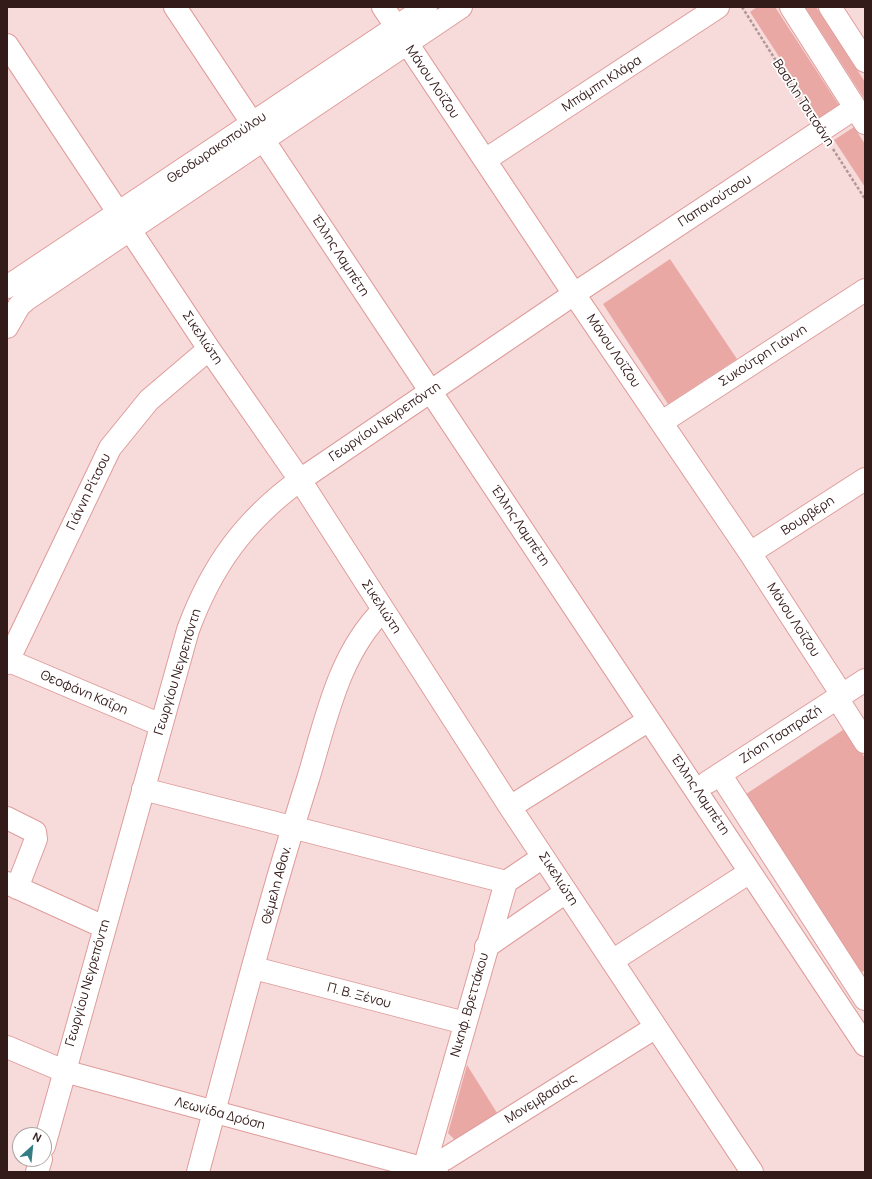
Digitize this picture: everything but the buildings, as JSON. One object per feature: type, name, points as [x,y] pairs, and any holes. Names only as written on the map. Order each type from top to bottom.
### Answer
[{"type":"street","name":"Έλλης Λαμπέτη","points":[[175,7],[429,391],[649,720],[697,789],[750,872],[865,1045]]},
{"type":"street","name":"Μάνου Λοΐζου","points":[[383,7],[574,294],[750,553],[839,696],[865,742]]},
{"type":"street","points":[[401,35],[426,7]]},
{"type":"street","points":[[7,287],[124,220],[258,132],[401,35],[461,7]]},
{"type":"street","name":"Μπάμπη Κλάρα","points":[[485,160],[718,7]]},
{"type":"street","points":[[790,7],[860,116]]},
{"type":"street","points":[[830,7],[865,61]]},
{"type":"street","name":"Σικελιώτη","points":[[7,46],[209,349],[300,480],[543,858],[752,1172]]},
{"type":"street","name":"Παπανούτσου","points":[[574,294],[821,131],[860,116]]},
{"type":"street","points":[[7,327],[19,306],[124,220]]},
{"type":"street","name":"Συκούτρη Γιάννη","points":[[662,422],[865,290]]},
{"type":"street","name":"Γεωργίου Νεγρεπόντη","points":[[49,1127],[188,630],[199,602],[214,572],[231,545],[250,523],[300,480],[574,294]]},
{"type":"street","name":"Γιάννη Ρίτσου","points":[[7,661],[110,448],[149,400],[209,349]]},
{"type":"street","name":"Βουρβέρη","points":[[750,553],[865,479]]},
{"type":"street","name":"Θέμελη Αθαν.","points":[[198,1172],[293,826],[345,664],[360,637],[383,610]]},
{"type":"street","name":"Θεοφάνη Καΐρη","points":[[7,661],[161,725]]},
{"type":"street","name":"Ζήση Τσαπραζή","points":[[697,789],[865,680]]},
{"type":"street","points":[[510,807],[649,720]]},
{"type":"street","points":[[720,774],[862,989],[835,1000]]},
{"type":"street","points":[[143,789],[293,826],[506,882],[543,858]]},
{"type":"street","points":[[7,818],[35,832],[36,839],[12,885],[104,927]]},
{"type":"street","points":[[612,961],[750,872]]},
{"type":"street","name":"Νικηφ. Βρεττάκου","points":[[428,1171],[465,1023],[506,882]]},
{"type":"street","points":[[486,947],[566,892]]},
{"type":"street","name":"Π. Β. Ξένου","points":[[254,968],[465,1023]]},
{"type":"street","name":"Μονεμβασίας","points":[[428,1171],[656,1028]]},
{"type":"street","name":"Λεωνίδα Δρόση","points":[[7,1048],[64,1071],[428,1171]]},
{"type":"path","name":"Βασίλη Τσιτσάνη","points":[[742,7],[865,199]]},
{"type":"shaded area","points":[[757,7],[775,7],[844,113],[824,126],[750,12]]},
{"type":"shaded area","points":[[805,7],[816,7],[865,82],[865,100]]},
{"type":"shaded area","points":[[854,127],[865,144],[865,187],[834,140]]},
{"type":"shaded area","points":[[670,259],[737,359],[668,404],[603,304]]},
{"type":"shaded area","points":[[846,728],[865,758],[865,970],[858,975],[743,796]]},
{"type":"shaded area","points":[[467,1065],[499,1116],[457,1142],[448,1133]]}]
